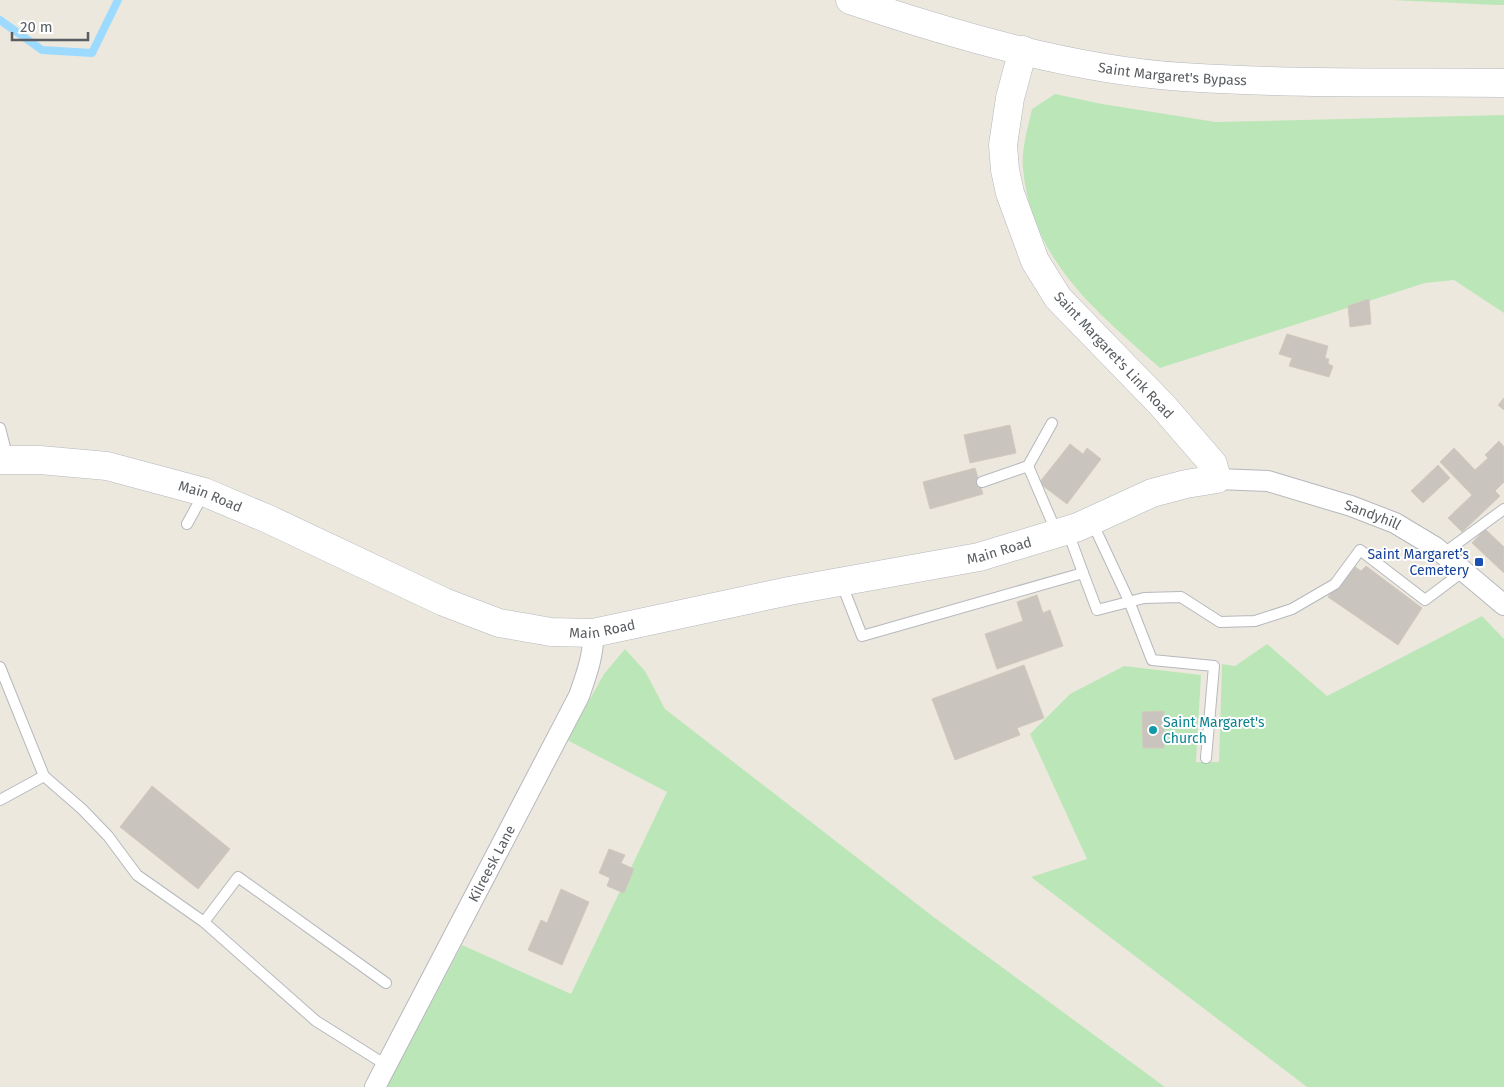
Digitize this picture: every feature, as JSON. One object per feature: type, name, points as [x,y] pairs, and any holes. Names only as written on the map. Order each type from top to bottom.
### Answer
[{"type":"main road","name":"Saint Margaret's Bypass","points":[[850,0],[922,24],[1022,50],[1096,66],[1182,77],[1504,83]]},
{"type":"main road","name":"Saint Margaret's Link Road","points":[[1022,50],[1010,98],[1003,146],[1010,193],[1035,261],[1058,298],[1162,405],[1213,464],[1217,479]]},
{"type":"main road","name":"Main Road","points":[[4,460],[40,460],[107,466],[204,492],[268,519],[444,602],[499,623],[551,632],[593,633],[841,582],[979,557],[1072,529],[1152,493],[1186,484],[1217,479]]},
{"type":"street","name":"Sandyhill","points":[[1217,479],[1268,481],[1351,506],[1395,523],[1444,554],[1504,605]]},
{"type":"street","name":"Kilreesk Lane","points":[[375,1087],[579,696],[589,666],[593,633]]},
{"type":"lane","points":[[982,482],[1028,466],[1052,423]]},
{"type":"lane","points":[[0,428],[4,460]]},
{"type":"lane","points":[[1028,466],[1072,529],[1129,602],[1152,660],[1214,666],[1206,758]]},
{"type":"lane","points":[[187,524],[204,492]]},
{"type":"lane","points":[[1444,554],[1504,509]]},
{"type":"lane","points":[[1072,529],[1083,573],[1097,610],[1144,598],[1181,597],[1220,622],[1254,621],[1292,609],[1335,584],[1360,550],[1425,600],[1465,570]]},
{"type":"lane","points":[[841,582],[862,636],[1083,573]]},
{"type":"lane","points":[[0,667],[44,776],[82,809],[108,836],[137,875],[204,922],[316,1021],[386,1065]]},
{"type":"lane","points":[[0,800],[44,776]]},
{"type":"lane","points":[[204,922],[238,877],[386,983]]},
{"type":"green space","points":[[1391,0],[1504,0],[1504,5],[1496,5]]},
{"type":"green space","points":[[1055,94],[1102,104],[1216,122],[1504,115],[1504,313],[1454,280],[1425,283],[1160,368],[1113,326],[1071,282],[1053,257],[1039,231],[1029,202],[1023,169],[1023,154],[1032,109]]},
{"type":"green space","points":[[1482,616],[1504,639],[1504,1087],[1307,1087],[1031,877],[1087,859],[1030,734],[1070,694],[1124,666],[1201,675],[1196,762],[1219,762],[1222,664],[1235,666],[1267,644],[1327,696]]},
{"type":"green space","points":[[625,649],[645,671],[665,709],[935,918],[1165,1087],[386,1087],[462,945],[571,994],[667,792],[567,740],[604,674]]},
{"type":"building","points":[[1369,299],[1371,324],[1350,327],[1348,306]]},
{"type":"building","points":[[1287,334],[1328,346],[1325,358],[1329,359],[1328,364],[1333,366],[1329,377],[1289,366],[1292,358],[1279,354]]},
{"type":"building","points":[[1504,398],[1504,410],[1498,405]]},
{"type":"building","points":[[1010,425],[1016,453],[970,463],[964,435]]},
{"type":"building","points":[[1499,441],[1504,447],[1504,482],[1495,491],[1500,496],[1462,532],[1448,518],[1472,495],[1440,462],[1454,448],[1475,470],[1488,458],[1485,455]]},
{"type":"building","points":[[1070,444],[1083,454],[1087,448],[1101,459],[1067,504],[1039,483]]},
{"type":"building","points":[[1438,465],[1450,478],[1423,503],[1411,491]]},
{"type":"building","points":[[975,468],[983,494],[930,509],[923,482]]},
{"type":"building","points":[[1485,529],[1504,547],[1504,573],[1472,543]]},
{"type":"building","points":[[1351,564],[1361,571],[1366,566],[1422,608],[1398,645],[1328,597]]},
{"type":"building","points":[[1037,595],[1043,613],[1050,610],[1063,646],[997,669],[985,634],[1023,621],[1017,602]]},
{"type":"building","points":[[1024,665],[1044,718],[1017,728],[1020,735],[955,760],[932,699]]},
{"type":"building","name":"Saint Margaret's Church","points":[[1164,711],[1164,748],[1143,748],[1142,712]]},
{"type":"building","points":[[152,786],[230,849],[198,889],[120,827]]},
{"type":"building","points":[[609,849],[625,855],[621,863],[634,869],[624,893],[607,886],[610,878],[599,873]]},
{"type":"building","points":[[561,889],[589,902],[562,965],[528,950],[541,920],[547,923]]},
{"type":"waterway","points":[[0,20],[42,50],[92,53],[118,0]]},
{"type":"place","name":"Saint Margaret’s Cemetery","points":[[1479,562]]},
{"type":"place","name":"Saint Margaret's Church","points":[[1153,730]]}]
